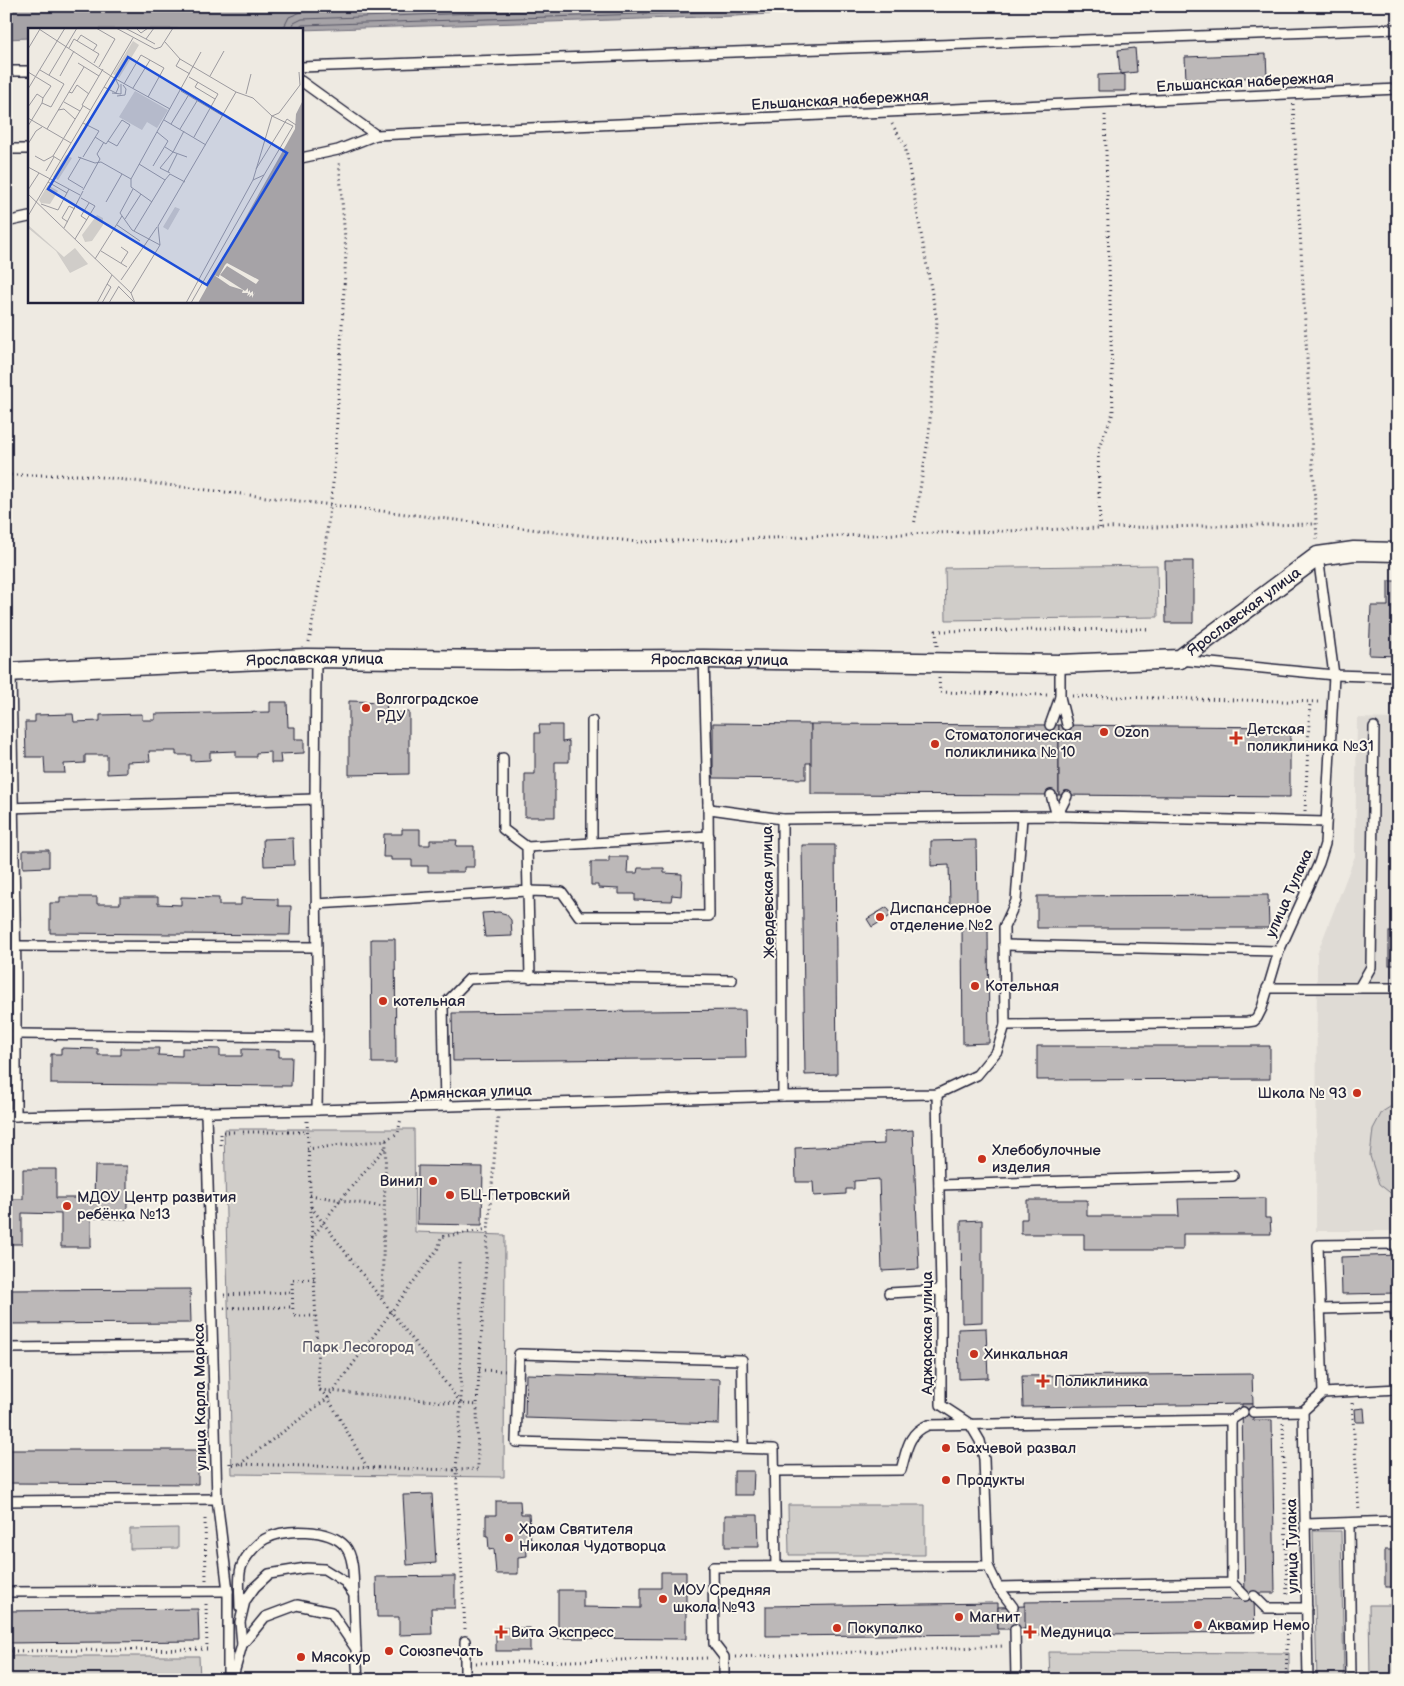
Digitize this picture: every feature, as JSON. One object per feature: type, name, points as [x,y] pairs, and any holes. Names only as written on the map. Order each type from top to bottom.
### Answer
[{"type":"street","name":"Ярославская улица","points":[[9,672],[311,658],[506,660],[704,659],[1060,664],[1180,660],[1318,556],[1354,551],[1398,552]]},
{"type":"lane","points":[[302,67],[1398,29]]},
{"type":"lane","points":[[6,71],[28,71]]},
{"type":"lane","points":[[302,82],[376,135]]},
{"type":"lane","name":"Ельшанская набережная","points":[[302,158],[338,150],[376,135],[1398,89]]},
{"type":"lane","points":[[6,149],[28,149]]},
{"type":"lane","points":[[6,222],[28,217]]},
{"type":"lane","name":"улица Тулака","points":[[1005,1025],[1247,1022],[1256,1018],[1262,1008],[1279,951],[1319,863],[1325,844],[1334,675],[1318,556]]},
{"type":"lane","points":[[311,658],[315,799],[317,1110]]},
{"type":"lane","points":[[316,904],[528,891],[562,892],[579,916],[710,916],[704,659]]},
{"type":"lane","points":[[1180,660],[1334,675],[1398,677]]},
{"type":"lane","points":[[1060,664],[1060,696],[1067,726]]},
{"type":"lane","points":[[9,672],[10,808],[16,946],[16,1116]]},
{"type":"lane","points":[[1050,725],[1060,696]]},
{"type":"lane","points":[[592,721],[592,843]]},
{"type":"lane","points":[[1359,988],[1371,967],[1374,727]]},
{"type":"lane","points":[[503,758],[503,829],[527,847],[708,836]]},
{"type":"lane","points":[[1051,795],[1057,816]]},
{"type":"lane","points":[[1057,816],[1067,796]]},
{"type":"lane","points":[[10,808],[315,799]]},
{"type":"lane","name":"Жердевская улица","points":[[708,804],[710,809],[782,819],[783,1096]]},
{"type":"lane","points":[[782,819],[1057,816],[1326,822]]},
{"type":"lane","points":[[937,1094],[977,1074],[997,1051],[1005,1025],[1004,927],[1016,901],[1022,817]]},
{"type":"lane","points":[[527,847],[530,978]]},
{"type":"lane","points":[[1004,945],[1279,951]]},
{"type":"lane","points":[[16,946],[316,946]]},
{"type":"lane","points":[[445,1106],[443,1006],[469,979],[513,977],[732,980]]},
{"type":"lane","points":[[1267,988],[1398,988]]},
{"type":"lane","points":[[16,1034],[318,1037]]},
{"type":"lane","name":"Армянская улица","points":[[6,1116],[206,1113],[783,1096],[937,1094]]},
{"type":"lane","name":"Аджарская улица","points":[[937,1094],[941,1405],[970,1424]]},
{"type":"lane","name":"улица Карла Маркса","points":[[206,1113],[216,1499],[228,1591],[230,1680]]},
{"type":"lane","points":[[939,1185],[1233,1176]]},
{"type":"lane","points":[[1323,1392],[1318,1246],[1398,1244]]},
{"type":"lane","points":[[889,1293],[941,1290]]},
{"type":"lane","points":[[1320,1309],[1397,1307],[1398,1347]]},
{"type":"lane","points":[[6,1348],[213,1346]]},
{"type":"lane","points":[[743,1448],[742,1360],[519,1354],[516,1442],[774,1449],[776,1567]]},
{"type":"lane","points":[[1253,1412],[1303,1411],[1323,1392],[1398,1388]]},
{"type":"lane","name":"улица Тулака","points":[[1303,1411],[1308,1680]]},
{"type":"lane","points":[[774,1471],[901,1470],[910,1438],[918,1429],[928,1426],[1231,1420],[1243,1412]]},
{"type":"lane","points":[[1231,1420],[1232,1583]]},
{"type":"lane","points":[[970,1424],[980,1441],[984,1459],[988,1566],[998,1586],[1013,1607]]},
{"type":"lane","points":[[6,1501],[216,1499]]},
{"type":"lane","points":[[1305,1524],[1398,1521]]},
{"type":"lane","points":[[1349,1523],[1351,1680]]},
{"type":"lane","points":[[242,1645],[240,1569],[254,1549],[265,1539],[276,1535],[320,1532],[334,1537],[346,1547],[351,1561],[358,1680]]},
{"type":"lane","points":[[724,1680],[724,1657],[714,1644],[713,1567],[988,1566]]},
{"type":"lane","points":[[240,1622],[245,1601],[255,1587],[269,1574],[306,1568],[324,1569],[345,1582],[354,1595]]},
{"type":"lane","points":[[998,1586],[1232,1583],[1266,1608],[1307,1608]]},
{"type":"lane","points":[[6,1592],[228,1591]]},
{"type":"lane","points":[[230,1680],[242,1645],[264,1616],[297,1605],[330,1612],[356,1648]]},
{"type":"lane","points":[[1015,1629],[1016,1680]]},
{"type":"lane","points":[[465,1641],[466,1680]]},
{"type":"path","points":[[1292,93],[1318,556]]},
{"type":"path","points":[[1100,528],[1098,450],[1112,412],[1104,102]]},
{"type":"path","points":[[885,112],[905,146],[937,321],[929,434],[914,526]]},
{"type":"path","points":[[311,658],[334,476],[346,252],[338,150]]},
{"type":"path","points":[[6,475],[84,475],[638,542],[1100,528],[1316,524]]},
{"type":"path","points":[[936,631],[1147,629]]},
{"type":"path","points":[[940,692],[1334,702]]},
{"type":"path","points":[[1304,821],[1310,702]]},
{"type":"path","points":[[230,1466],[239,1464],[478,1469],[477,1405],[479,1370],[488,1229],[499,1104]]},
{"type":"path","points":[[308,1149],[386,1140],[398,1133],[402,1108]]},
{"type":"path","points":[[221,1132],[307,1132],[319,1390],[328,1398],[367,1467]]},
{"type":"path","points":[[382,1300],[386,1140]]},
{"type":"path","points":[[312,1238],[340,1200],[386,1147]]},
{"type":"path","points":[[310,1195],[384,1207]]},
{"type":"path","points":[[310,1206],[461,1403]]},
{"type":"path","points":[[239,1464],[328,1398],[439,1248],[441,1237],[488,1229]]},
{"type":"path","points":[[459,1259],[461,1403],[456,1470],[465,1641]]},
{"type":"path","points":[[314,1279],[292,1280],[293,1316],[316,1316]]},
{"type":"path","points":[[224,1295],[292,1292]]},
{"type":"path","points":[[224,1308],[293,1307]]},
{"type":"path","points":[[479,1370],[518,1372]]},
{"type":"path","points":[[319,1390],[477,1405]]},
{"type":"path","points":[[1283,1412],[1288,1608],[1286,1680]]},
{"type":"path","points":[[465,1664],[1016,1646]]},
{"type":"path","points":[[6,1651],[207,1649]]},
{"type":"shaded area","name":"Школа № 93","points":[[1357,718],[1398,719],[1398,1231],[1316,1231],[1317,954],[1355,856]]},
{"type":"green space","points":[[1157,565],[1158,617],[946,620],[945,568]]},
{"type":"green space","points":[[1398,1102],[1398,1199],[1379,1184],[1370,1156],[1373,1129],[1382,1112]]},
{"type":"green space","name":"Парк Лесогород","points":[[224,1129],[414,1129],[415,1232],[505,1235],[504,1477],[232,1474]]},
{"type":"green space","points":[[788,1505],[925,1505],[925,1555],[789,1555]]},
{"type":"green space","points":[[178,1528],[178,1548],[130,1549],[130,1529]]},
{"type":"green space","points":[[1313,1531],[1341,1531],[1344,1680],[1317,1680]]},
{"type":"green space","points":[[1369,1605],[1398,1605],[1398,1680],[1370,1680]]},
{"type":"green space","points":[[1049,1652],[1289,1653],[1289,1680],[1050,1680]]},
{"type":"green space","points":[[6,1656],[199,1656],[200,1680],[6,1680]]},
{"type":"water","points":[[6,6],[915,6],[735,16],[302,30],[302,28],[28,28],[28,38],[6,39]]},
{"type":"building","points":[[1135,48],[1137,72],[1120,74],[1118,50]]},
{"type":"building","points":[[1266,54],[1267,77],[1186,80],[1185,57]]},
{"type":"building","points":[[1098,75],[1125,75],[1125,91],[1098,91]]},
{"type":"building","points":[[1165,561],[1193,561],[1193,623],[1166,623]]},
{"type":"building","points":[[1388,581],[1398,581],[1398,656],[1369,655],[1371,606],[1388,606]]},
{"type":"building","points":[[349,701],[386,702],[387,713],[409,712],[409,774],[349,775]]},
{"type":"building","points":[[270,702],[287,702],[288,727],[295,727],[295,739],[304,739],[304,753],[280,754],[281,763],[271,763],[271,752],[256,753],[256,757],[236,757],[236,751],[210,752],[210,760],[191,761],[191,755],[176,755],[176,751],[149,751],[150,761],[127,762],[127,773],[107,774],[107,755],[85,755],[85,763],[64,764],[65,773],[45,773],[44,757],[26,757],[25,722],[35,722],[35,715],[73,714],[74,722],[100,721],[100,715],[142,714],[142,720],[155,720],[155,714],[270,712]]},
{"type":"building","points":[[713,723],[811,724],[812,763],[806,763],[806,779],[713,778]]},
{"type":"building","name":"Стоматологическая поликлиника № 10","points":[[811,724],[1059,725],[1059,795],[811,794]]},
{"type":"building","points":[[539,725],[562,725],[562,742],[569,741],[569,762],[555,762],[555,817],[525,817],[525,774],[535,774],[535,733],[540,733]]},
{"type":"building","name":"Детская поликлиника №31","points":[[1059,725],[1290,727],[1290,797],[1059,795]]},
{"type":"building","points":[[402,829],[420,829],[420,845],[430,845],[430,840],[457,840],[456,846],[474,846],[474,867],[464,867],[464,872],[428,872],[428,866],[412,866],[412,860],[391,860],[391,857],[383,857],[384,834],[402,834]]},
{"type":"building","points":[[293,838],[294,865],[264,866],[263,839]]},
{"type":"building","points":[[976,840],[977,903],[950,904],[949,865],[931,866],[931,841]]},
{"type":"building","points":[[802,845],[835,845],[837,1074],[805,1075]]},
{"type":"building","points":[[23,850],[49,850],[49,867],[23,868]]},
{"type":"building","points":[[609,857],[628,857],[627,873],[637,873],[638,868],[664,868],[664,873],[682,874],[681,896],[672,895],[671,901],[635,900],[635,894],[619,894],[619,889],[598,888],[598,885],[591,885],[591,862],[609,862]]},
{"type":"building","points":[[1268,895],[1269,928],[1037,928],[1037,896]]},
{"type":"building","points":[[60,897],[97,897],[97,904],[120,904],[120,897],[158,897],[158,904],[181,905],[181,897],[219,898],[219,905],[241,905],[241,898],[278,899],[278,906],[291,906],[290,935],[50,933],[50,903],[60,903]]},
{"type":"building","name":"Диспансерное отделение №2","points":[[887,907],[892,915],[872,927],[867,919]]},
{"type":"building","points":[[499,912],[506,914],[511,920],[512,936],[485,937],[482,913]]},
{"type":"building","name":"Котельная","points":[[962,928],[988,928],[989,1043],[963,1044]]},
{"type":"building","points":[[1389,932],[1398,932],[1398,965],[1389,965]]},
{"type":"building","name":"котельная","points":[[371,939],[395,939],[396,1063],[372,1063]]},
{"type":"building","points":[[745,1010],[746,1058],[453,1061],[452,1013]]},
{"type":"building","points":[[1037,1046],[1270,1046],[1270,1079],[1037,1080]]},
{"type":"building","points":[[61,1048],[98,1049],[98,1055],[121,1055],[121,1048],[159,1048],[158,1055],[182,1056],[182,1048],[220,1049],[220,1056],[242,1056],[242,1049],[279,1050],[279,1057],[292,1057],[291,1086],[51,1084],[51,1054],[61,1054]]},
{"type":"building","points":[[913,1130],[919,1269],[882,1271],[879,1179],[854,1181],[854,1189],[846,1189],[846,1194],[814,1196],[813,1182],[796,1182],[795,1148],[884,1144],[884,1132]]},
{"type":"building","name":"МДОУ Центр развития ребёнка №13","points":[[95,1166],[127,1166],[127,1219],[91,1218],[91,1247],[61,1247],[61,1214],[22,1213],[22,1244],[6,1244],[6,1199],[23,1199],[23,1169],[56,1169],[56,1198],[94,1198]]},
{"type":"building","name":"БЦ-Петровский","points":[[418,1166],[483,1167],[482,1225],[417,1224]]},
{"type":"building","points":[[1265,1198],[1265,1218],[1270,1218],[1271,1234],[1183,1234],[1183,1250],[1084,1250],[1084,1234],[1021,1234],[1021,1219],[1027,1219],[1027,1200],[1087,1200],[1087,1216],[1179,1216],[1178,1199]]},
{"type":"building","points":[[982,1220],[982,1322],[962,1323],[961,1221]]},
{"type":"building","points":[[1398,1255],[1398,1293],[1342,1294],[1341,1257]]},
{"type":"building","points":[[190,1289],[191,1323],[6,1324],[6,1290]]},
{"type":"building","points":[[986,1328],[988,1378],[959,1379],[958,1329]]},
{"type":"building","points":[[526,1374],[720,1379],[719,1424],[525,1418]]},
{"type":"building","points":[[1252,1374],[1253,1404],[1023,1407],[1022,1376]]},
{"type":"building","points":[[1242,1404],[1253,1404],[1253,1420],[1272,1420],[1275,1593],[1254,1593],[1254,1599],[1245,1599]]},
{"type":"building","points":[[1364,1408],[1365,1422],[1356,1422],[1355,1409]]},
{"type":"building","points":[[6,1450],[198,1450],[198,1484],[6,1483]]},
{"type":"building","points":[[734,1471],[754,1471],[753,1495],[734,1495]]},
{"type":"building","points":[[432,1494],[436,1563],[407,1565],[403,1495]]},
{"type":"building","name":"Храм Святителя Николая Чудотворца","points":[[496,1501],[520,1501],[521,1514],[529,1514],[531,1541],[526,1541],[527,1556],[518,1557],[518,1574],[496,1574],[494,1549],[489,1550],[488,1536],[486,1536],[486,1515],[496,1515]]},
{"type":"building","points":[[725,1515],[758,1515],[759,1547],[725,1547]]},
{"type":"building","points":[[1385,1550],[1398,1550],[1398,1587],[1385,1587]]},
{"type":"building","name":"МОУ Средняя школа №93","points":[[661,1572],[686,1572],[686,1639],[558,1638],[558,1590],[583,1590],[583,1607],[641,1608],[641,1588],[661,1588]]},
{"type":"building","points":[[455,1576],[455,1608],[431,1608],[432,1634],[399,1635],[399,1617],[377,1617],[376,1577]]},
{"type":"building","points":[[1254,1599],[1255,1632],[1025,1635],[1024,1602]]},
{"type":"building","points":[[998,1603],[998,1634],[766,1636],[766,1606]]},
{"type":"building","points":[[1025,1606],[1025,1629],[998,1629],[998,1607]]},
{"type":"building","points":[[198,1609],[199,1641],[6,1643],[6,1611]]},
{"type":"building","points":[[496,1628],[530,1628],[530,1651],[496,1651]]},
{"type":"building","points":[[678,1673],[679,1680],[497,1680],[497,1676]]},
{"type":"place","name":"Волгоградское РДУ","points":[[366,708]]},
{"type":"place","name":"Ozon","points":[[1104,732]]},
{"type":"place","name":"Детская поликлиника №31","points":[[1236,738]]},
{"type":"place","name":"Стоматологическая поликлиника № 10","points":[[935,744]]},
{"type":"place","name":"Диспансерное отделение №2","points":[[880,917]]},
{"type":"place","name":"Котельная","points":[[975,986]]},
{"type":"place","name":"котельная","points":[[383,1001]]},
{"type":"place","name":"Школа № 93","points":[[1357,1093]]},
{"type":"place","name":"Хлебобулочные изделия","points":[[982,1159]]},
{"type":"place","name":"Винил","points":[[433,1181]]},
{"type":"place","name":"БЦ-Петровский","points":[[450,1195]]},
{"type":"place","name":"МДОУ Центр развития ребёнка №13","points":[[67,1206]]},
{"type":"place","name":"Хинкальная","points":[[974,1354]]},
{"type":"place","name":"Поликлиника","points":[[1043,1381]]},
{"type":"place","name":"Бахчевой развал","points":[[946,1448]]},
{"type":"place","name":"Продукты","points":[[946,1480]]},
{"type":"place","name":"Храм Святителя Николая Чудотворца","points":[[509,1538]]},
{"type":"place","name":"МОУ Средняя школа №93","points":[[663,1599]]},
{"type":"place","name":"Магнит","points":[[959,1617]]},
{"type":"place","name":"Аквамир Немо","points":[[1198,1625]]},
{"type":"place","name":"Покупалко","points":[[837,1628]]},
{"type":"place","name":"Вита Экспресс","points":[[501,1632]]},
{"type":"place","name":"Медуница","points":[[1030,1632]]},
{"type":"place","name":"Союзпечать","points":[[389,1651]]},
{"type":"place","name":"Мясокур","points":[[301,1657]]}]
